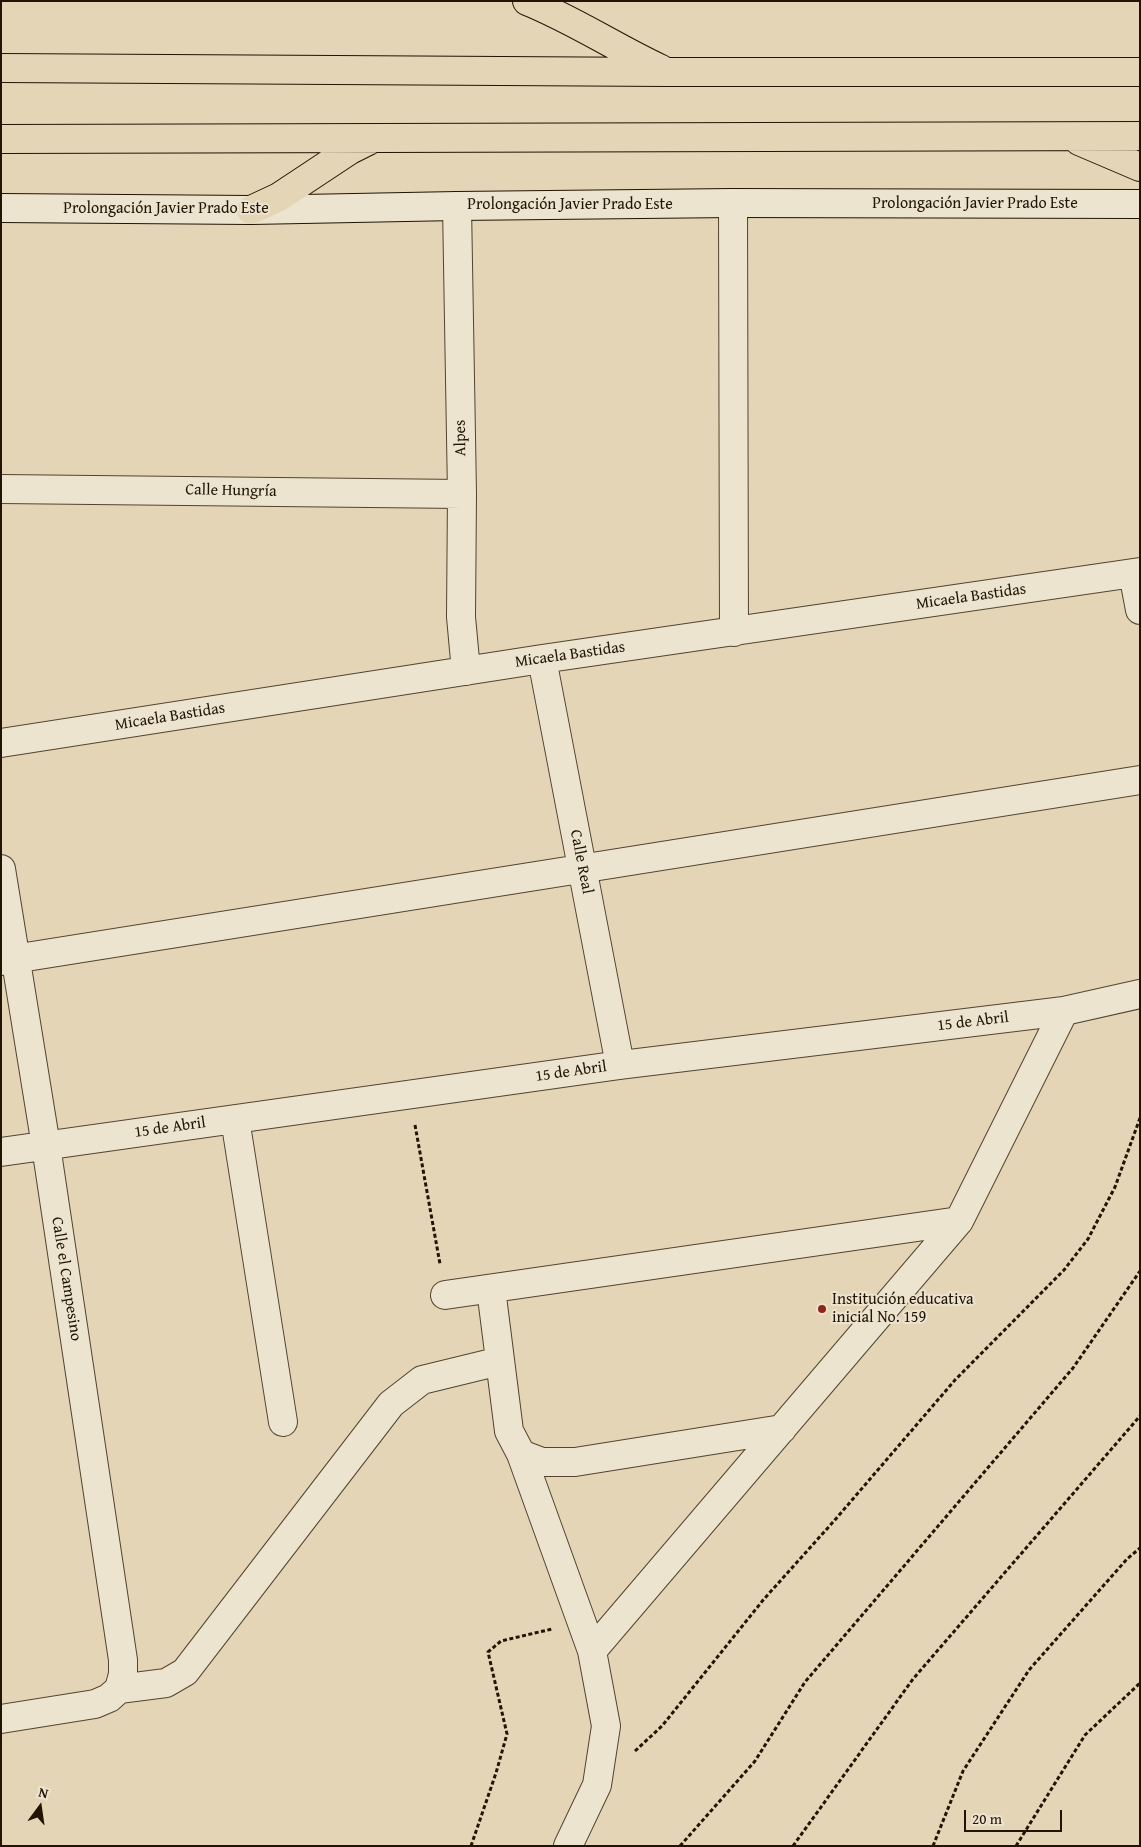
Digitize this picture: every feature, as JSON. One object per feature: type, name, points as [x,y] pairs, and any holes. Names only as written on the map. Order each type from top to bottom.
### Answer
[{"type":"main road","points":[[527,1],[549,10],[638,59],[667,72]]},
{"type":"main road","points":[[1,68],[667,72],[1140,72]]},
{"type":"main road","points":[[1066,136],[1140,167]]},
{"type":"main road","points":[[1,139],[1140,136]]},
{"type":"main road","points":[[251,210],[279,197],[350,150],[372,139]]},
{"type":"street","name":"Prolongación Javier Prado Este","points":[[1,208],[251,210],[733,203],[1140,204]]},
{"type":"street","points":[[733,203],[734,632]]},
{"type":"street","name":"Alpes","points":[[457,206],[462,617],[466,671]]},
{"type":"street","name":"Calle Hungría","points":[[1,489],[462,494]]},
{"type":"street","points":[[1136,572],[1140,610]]},
{"type":"street","name":"Micaela Bastidas","points":[[1,743],[542,659],[1136,572]]},
{"type":"street","name":"Calle Real","points":[[542,659],[620,1065]]},
{"type":"street","points":[[9,960],[1140,780]]},
{"type":"street","name":"Calle el Campesino","points":[[1,869],[9,960],[46,1146],[123,1660],[123,1674],[119,1689]]},
{"type":"street","name":"15 de Abril","points":[[1,1152],[620,1065],[1064,1012],[1140,994]]},
{"type":"street","points":[[592,1651],[960,1221],[1064,1012]]},
{"type":"street","points":[[235,1119],[282,1422]]},
{"type":"street","points":[[445,1294],[491,1289],[960,1221]]},
{"type":"street","points":[[491,1289],[510,1431],[521,1454],[592,1651],[606,1726],[597,1785],[568,1846]]},
{"type":"street","points":[[1,1719],[95,1704],[109,1698],[119,1689],[166,1683],[185,1672],[391,1404],[422,1380],[500,1361]]},
{"type":"street","points":[[521,1454],[542,1462],[575,1462],[782,1429]]},
{"type":"path","points":[[410,1095],[445,1294]]},
{"type":"path","points":[[633,1752],[662,1726],[764,1599],[955,1380],[1064,1270],[1088,1239],[1114,1187],[1140,1118]]},
{"type":"path","points":[[680,1846],[755,1761],[805,1682],[1073,1368],[1140,1271]]},
{"type":"path","points":[[793,1846],[913,1678],[1140,1416]]},
{"type":"path","points":[[933,1846],[963,1772],[1029,1670],[1140,1548]]},
{"type":"path","points":[[471,1846],[507,1734],[488,1652],[501,1641],[582,1623]]},
{"type":"path","points":[[1016,1846],[1085,1735],[1140,1684]]},
{"type":"place","name":"Institución educativa inicial No. 159","points":[[822,1309]]}]
